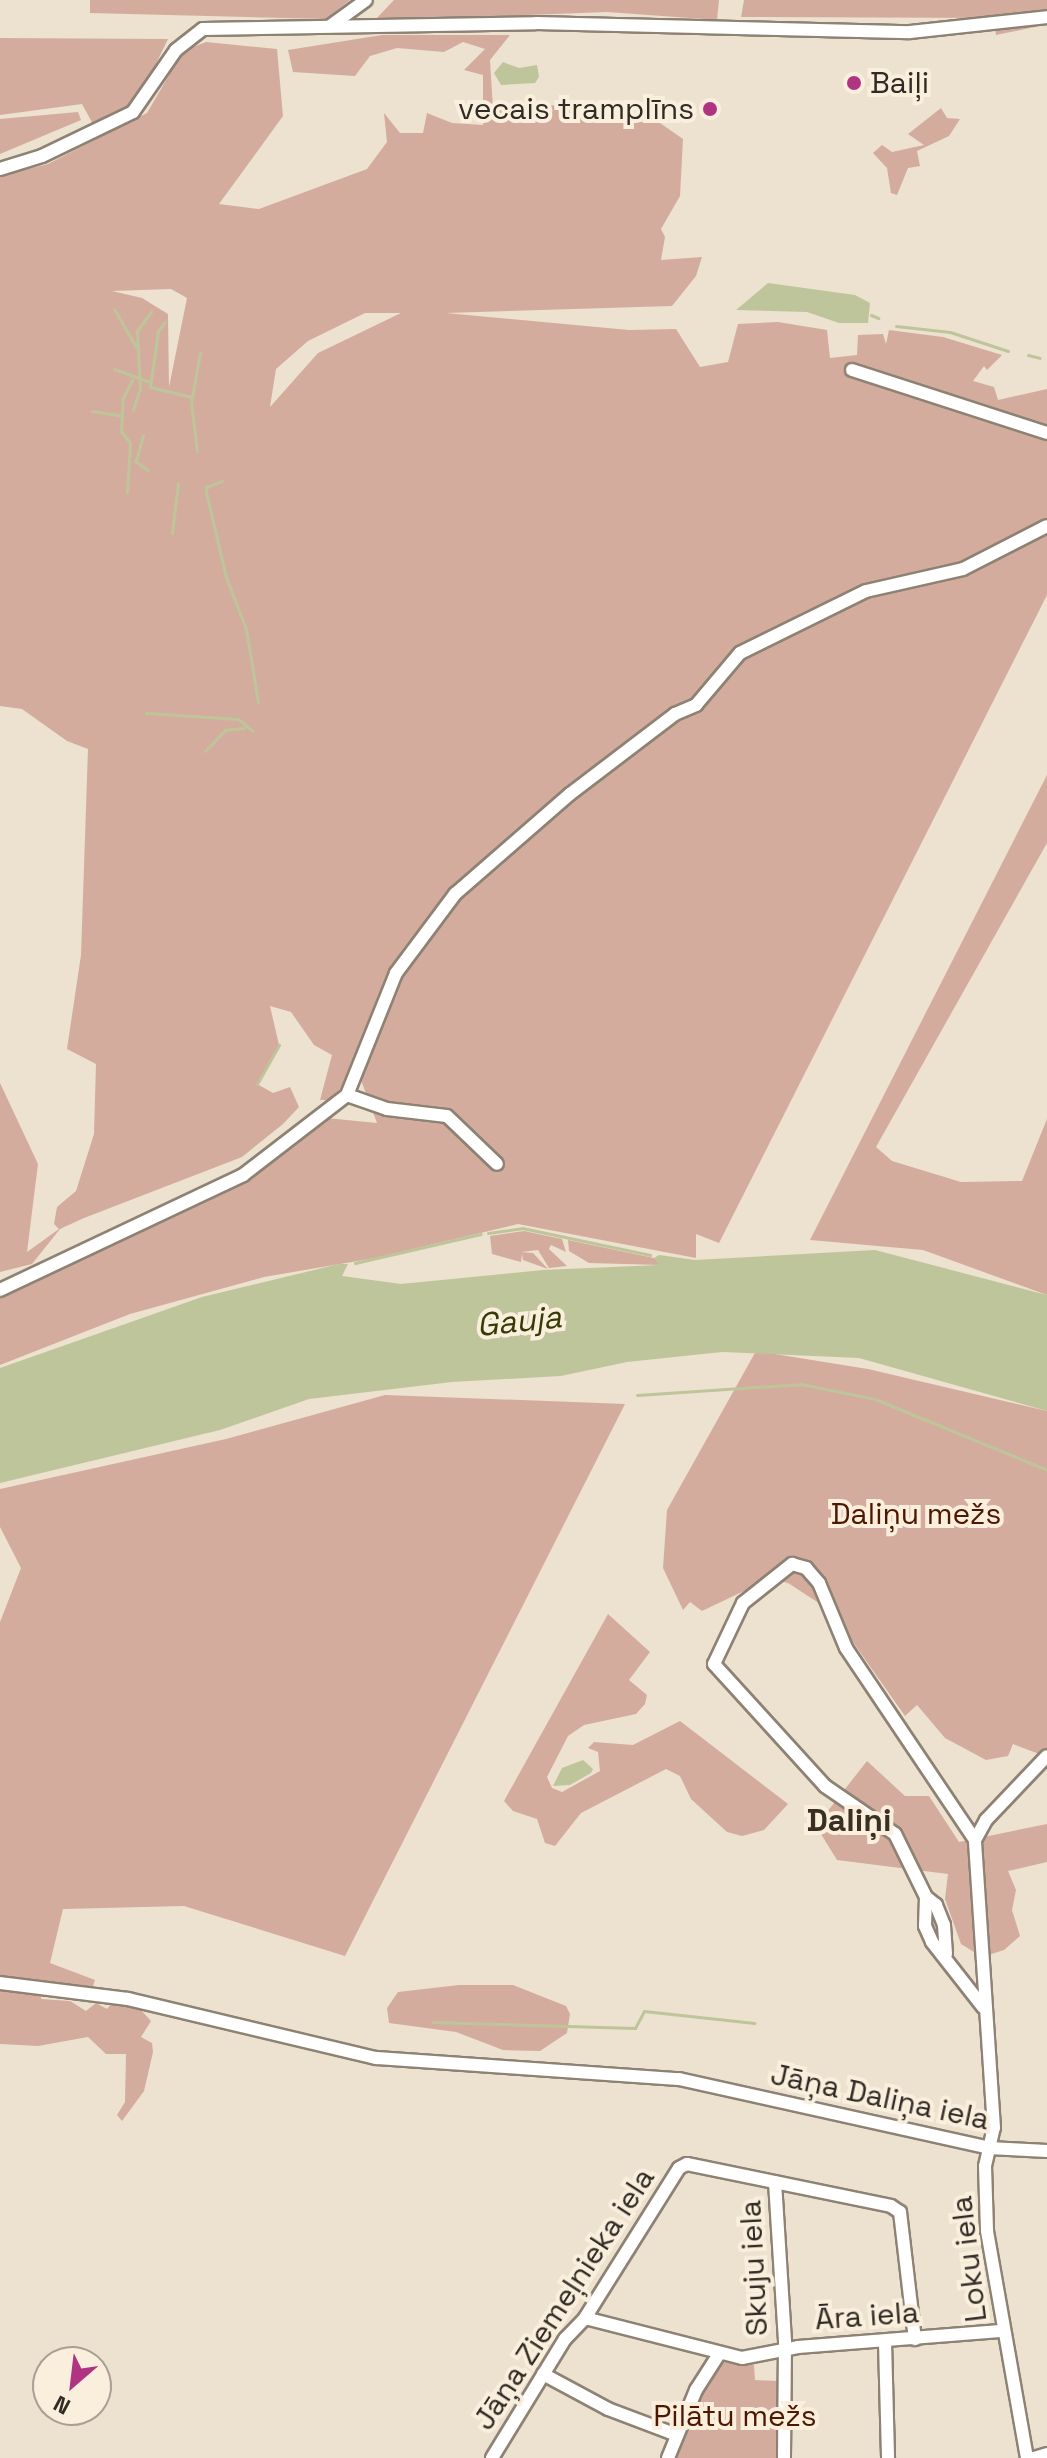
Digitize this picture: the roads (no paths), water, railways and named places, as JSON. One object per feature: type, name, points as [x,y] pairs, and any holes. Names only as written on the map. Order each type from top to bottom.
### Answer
[{"type":"street","points":[[330,26],[366,0]]},
{"type":"street","points":[[0,169],[42,156],[133,112],[176,50],[203,29],[536,23],[910,32],[1047,17]]},
{"type":"street","points":[[852,370],[1047,433]]},
{"type":"street","points":[[0,1290],[243,1175],[347,1095],[396,973],[455,894],[570,794],[675,714],[696,705],[727,663],[866,591],[963,569],[1047,526]]},
{"type":"street","points":[[353,1077],[364,1097]]},
{"type":"street","points":[[347,1095],[364,1097],[387,1109],[447,1116],[497,1164]]},
{"type":"street","points":[[983,2007],[925,1926],[926,1897],[895,1834],[825,1786],[714,1664],[743,1603],[792,1564],[806,1568],[819,1583],[846,1648],[975,1840],[986,1820],[1047,1756]]},
{"type":"street","name":"Loku iela","points":[[975,1840],[983,2007],[994,2128],[989,2148],[987,2230],[1027,2458]]},
{"type":"street","name":"Jāņa Daliņa iela","points":[[0,1983],[128,1999],[376,2058],[703,2085],[989,2148],[1047,2151]]},
{"type":"street","name":"Jāņa Ziemeļnieka iela","points":[[492,2458],[543,2374],[585,2318],[679,2168],[687,2164],[775,2182]]},
{"type":"street","points":[[775,2182],[891,2206],[900,2212],[915,2339]]},
{"type":"street","name":"Skuju iela","points":[[775,2182],[784,2352]]},
{"type":"street","name":"Āra iela","points":[[585,2318],[719,2354],[762,2358],[784,2352],[1003,2331]]},
{"type":"street","points":[[885,2342],[888,2458]]},
{"type":"street","name":"Āra iela","points":[[784,2352],[784,2458]]},
{"type":"street","points":[[668,2458],[719,2354]]},
{"type":"street","points":[[543,2374],[608,2409],[677,2435]]},
{"type":"street","points":[[1034,2458],[1047,2454]]},
{"type":"water","points":[[503,62],[519,68],[537,65],[539,77],[535,83],[501,85],[494,73]]},
{"type":"water","points":[[768,283],[855,295],[870,303],[868,323],[839,323],[807,312],[736,310]]},
{"type":"water","name":"Gauja","points":[[875,1250],[1047,1295],[1047,1411],[859,1358],[722,1352],[627,1362],[561,1376],[452,1382],[309,1399],[220,1430],[0,1483],[0,1368],[202,1297],[339,1264],[348,1264],[342,1276],[401,1284],[543,1270],[659,1265],[654,1258],[659,1255],[695,1260]]},
{"type":"water","points":[[583,1760],[593,1769],[591,1773],[570,1785],[553,1786],[562,1768]]},
{"type":"waterway","points":[[114,309],[136,347]]},
{"type":"waterway","points":[[133,410],[140,389],[137,331],[151,312]]},
{"type":"waterway","points":[[871,315],[878,318]]},
{"type":"waterway","points":[[165,322],[158,331],[150,387],[192,397]]},
{"type":"waterway","points":[[896,326],[950,332],[1008,351]]},
{"type":"waterway","points":[[197,451],[191,403],[200,353]]},
{"type":"waterway","points":[[1028,355],[1040,358]]},
{"type":"waterway","points":[[114,369],[149,382]]},
{"type":"waterway","points":[[127,492],[130,443],[121,431],[123,398],[132,380]]},
{"type":"waterway","points":[[92,411],[123,416]]},
{"type":"waterway","points":[[136,461],[143,435]]},
{"type":"waterway","points":[[135,461],[148,470]]},
{"type":"waterway","points":[[222,481],[206,487],[206,492],[226,577],[246,629],[258,702]]},
{"type":"waterway","points":[[172,533],[178,483]]},
{"type":"waterway","points":[[146,713],[238,719],[253,731]]},
{"type":"waterway","points":[[205,751],[225,730],[244,728]]},
{"type":"waterway","points":[[257,1084],[279,1045]]},
{"type":"waterway","points":[[488,1233],[522,1228],[650,1255]]},
{"type":"waterway","points":[[355,1263],[481,1234]]},
{"type":"waterway","points":[[637,1395],[801,1384],[875,1399],[1047,1470]]},
{"type":"waterway","points":[[433,2022],[635,2028],[644,2011],[754,2023]]},
{"type":"place","name":"Baiļi","points":[[854,83]]},
{"type":"place","name":"vecais tramplīns","points":[[710,109]]},
{"type":"district","name":"Daliņi","points":[[849,1820]]},
{"type":"park label","name":"Daliņu mežs","points":[[916,1514]]},
{"type":"park label","name":"Pilātu mežs","points":[[735,2416]]}]
